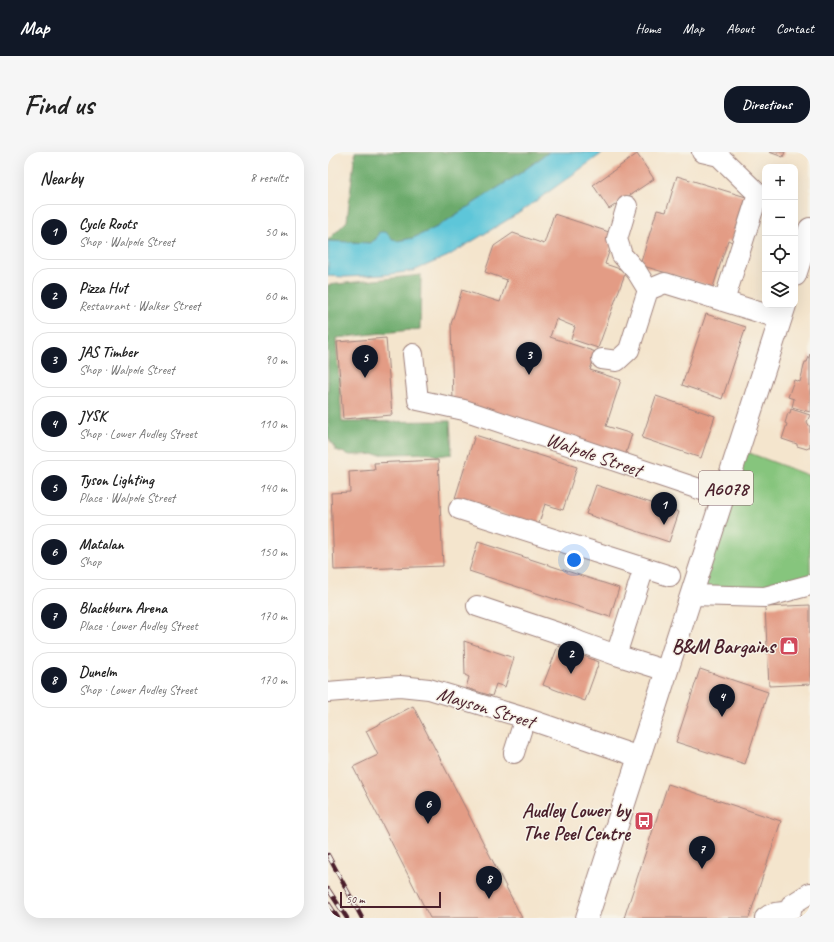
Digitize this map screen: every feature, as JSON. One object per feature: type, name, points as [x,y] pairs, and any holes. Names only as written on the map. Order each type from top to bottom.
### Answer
[{"type":"highway","points":[[802,264],[810,229]]},
{"type":"highway","name":"A6078","points":[[587,918],[783,312]]},
{"type":"street","points":[[702,152],[719,156],[758,194],[724,301]]},
{"type":"street","points":[[627,206],[617,239],[622,256],[637,272],[648,290]]},
{"type":"street","points":[[602,359],[617,361],[628,350],[648,290],[664,283],[724,301],[783,312]]},
{"type":"street","name":"Walpole Street","points":[[413,354],[418,400],[464,410],[723,497]]},
{"type":"street","points":[[459,509],[670,576]]},
{"type":"street","points":[[616,655],[644,568]]},
{"type":"street","points":[[692,595],[765,597],[810,585]]},
{"type":"street","points":[[477,606],[564,635],[616,655],[667,671]]},
{"type":"street","name":"Mayson Street","points":[[328,692],[400,686],[429,689],[525,718],[640,757]]},
{"type":"street","points":[[514,753],[525,718]]},
{"type":"street","points":[[765,918],[772,914],[791,908],[810,893]]},
{"type":"green space","points":[[355,152],[549,152],[519,174],[437,227],[413,238],[397,241],[391,238],[376,239],[370,243],[328,241],[347,221]]},
{"type":"green space","points":[[421,275],[420,329],[336,338],[342,422],[450,421],[452,454],[437,456],[429,453],[350,455],[336,450],[328,437],[328,285]]},
{"type":"green space","points":[[739,449],[810,476],[810,576],[762,588],[694,588]]},
{"type":"water","points":[[549,152],[604,152],[522,211],[448,256],[413,271],[383,275],[345,277],[328,276],[328,241],[370,243],[376,239],[379,232],[386,232],[391,238],[397,241],[413,238],[437,227],[519,174]]},
{"type":"building","points":[[769,152],[785,152],[783,157]]},
{"type":"building","points":[[637,154],[654,179],[609,209],[593,185]]},
{"type":"building","points":[[677,176],[746,197],[732,242],[728,240],[713,287],[640,265],[657,210],[666,212]]},
{"type":"building","points":[[554,214],[615,234],[605,264],[626,271],[598,348],[571,339],[575,327],[556,319],[550,337],[596,352],[590,370],[621,380],[606,426],[632,434],[625,456],[453,402],[451,324],[462,290],[500,302],[507,280],[485,272],[494,246],[513,233],[544,244]]},
{"type":"building","points":[[706,314],[746,327],[722,399],[682,385]]},
{"type":"building","points":[[386,338],[392,415],[343,419],[337,342]]},
{"type":"building","points":[[810,354],[810,412],[792,407],[794,399],[788,397],[794,380],[800,382],[805,362],[807,362]]},
{"type":"building","points":[[656,396],[715,416],[701,458],[642,438]]},
{"type":"building","points":[[791,409],[810,415],[807,422],[810,427],[810,448],[807,449],[797,446],[797,444],[782,439],[787,424],[785,423],[788,413],[790,413]]},
{"type":"building","points":[[475,435],[577,467],[563,510],[545,504],[538,526],[455,498]]},
{"type":"building","points":[[438,460],[443,566],[334,570],[331,493],[350,492],[349,472],[375,470],[374,463]]},
{"type":"building","points":[[596,485],[679,512],[669,542],[586,514]]},
{"type":"building","points":[[478,542],[619,588],[610,617],[469,571]]},
{"type":"building","name":"B&M Bargains","points":[[810,605],[810,684],[769,686],[765,607]]},
{"type":"building","points":[[464,641],[514,658],[505,687],[496,684],[492,696],[466,688],[469,677],[465,675]]},
{"type":"building","points":[[558,646],[599,662],[585,701],[543,685]]},
{"type":"building","points":[[700,669],[768,692],[745,764],[676,742]]},
{"type":"building","points":[[413,706],[522,918],[430,918],[353,767],[378,755],[366,731]]},
{"type":"building","points":[[668,784],[781,821],[749,918],[624,918]]},
{"type":"railway","points":[[328,855],[362,918]]},
{"type":"railway","points":[[328,889],[347,918]]},
{"type":"railway","points":[[328,903],[338,918]]},
{"type":"place","name":"JAS Timber","points":[[529,375]]},
{"type":"place","name":"Tyson Lighting","points":[[365,378]]},
{"type":"place","name":"Cycle Roots","points":[[664,525]]},
{"type":"place","name":"B&M Bargains","points":[[789,646]]},
{"type":"place","name":"Pizza Hut","points":[[571,674]]},
{"type":"place","name":"JYSK","points":[[722,717]]},
{"type":"place","name":"Audley Lower by The Peel Centre","points":[[644,821]]},
{"type":"place","name":"Matalan","points":[[428,824]]},
{"type":"place","name":"Blackburn Arena","points":[[702,869]]},
{"type":"place","name":"Dunelm","points":[[489,899]]}]
